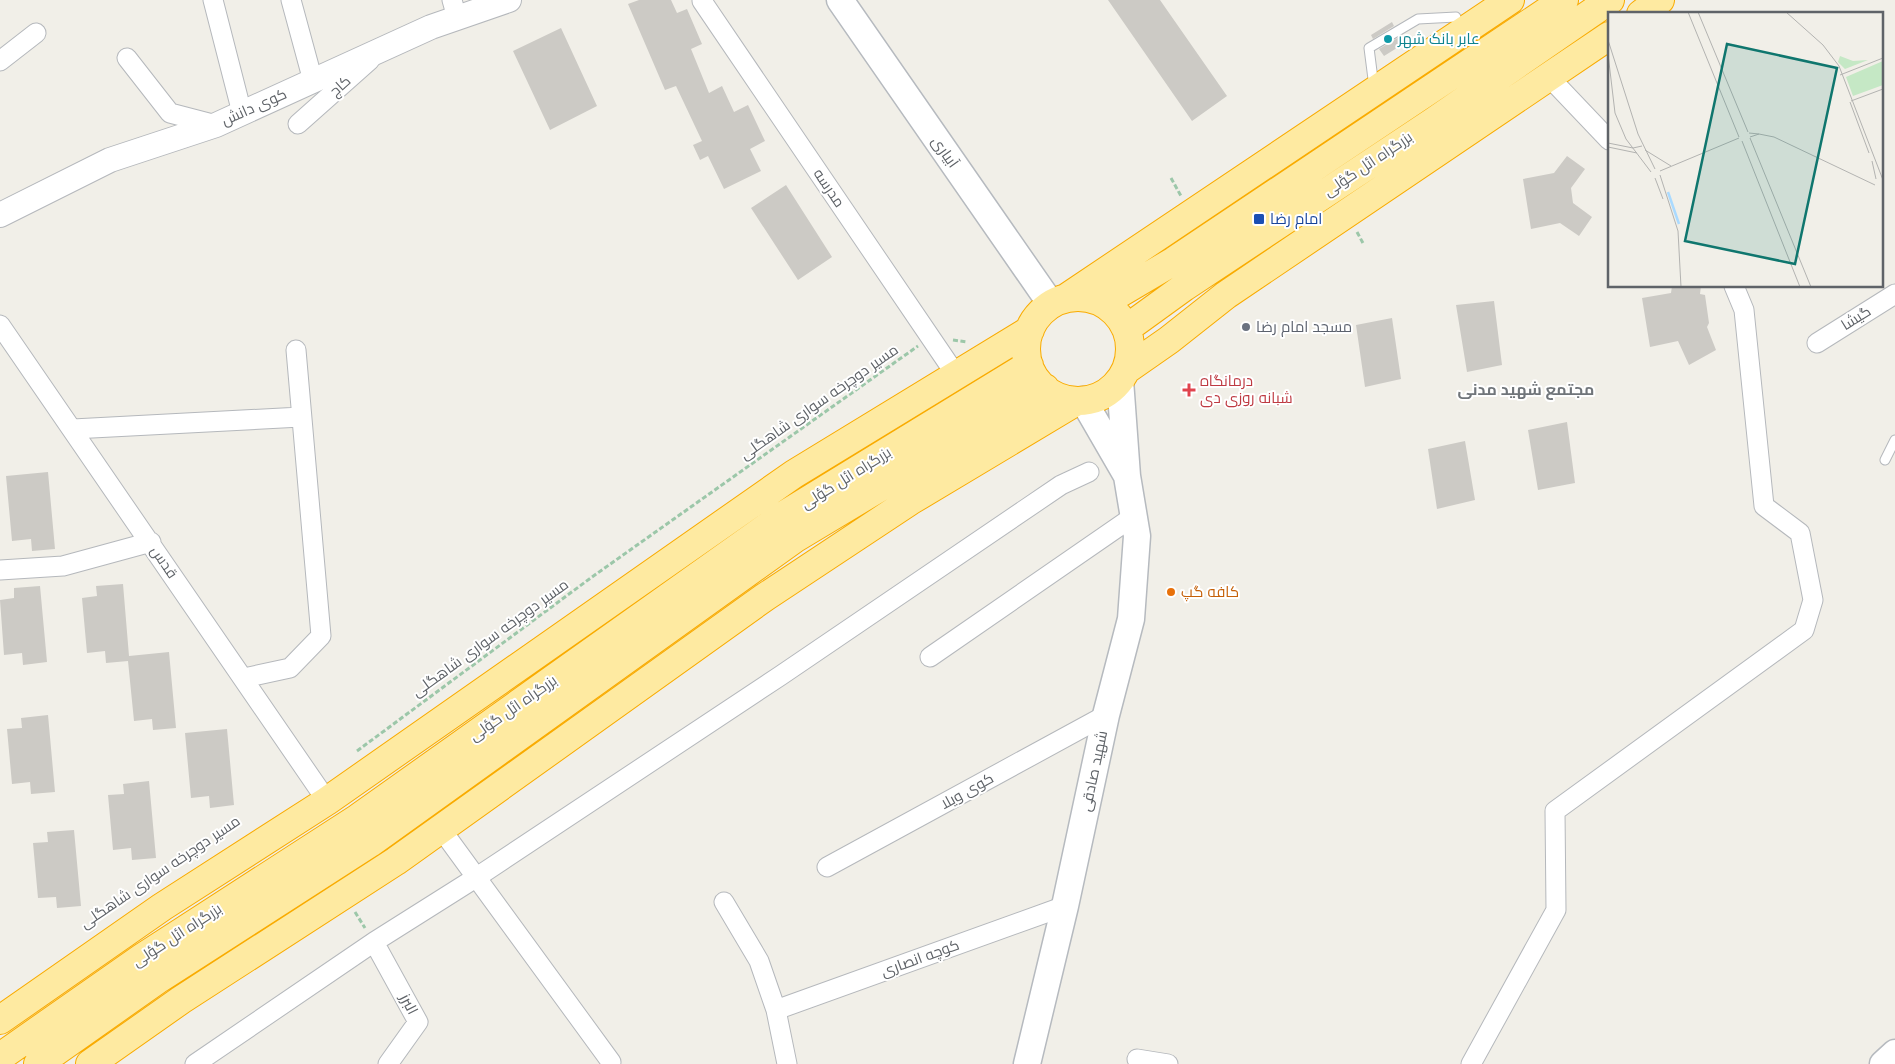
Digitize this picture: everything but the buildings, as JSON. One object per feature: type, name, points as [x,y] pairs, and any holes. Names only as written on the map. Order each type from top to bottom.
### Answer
[{"type":"highway","points":[[1080,401],[1055,395],[1035,378],[1029,365],[1026,347],[1030,330],[1038,316],[1510,0]]},
{"type":"highway","name":"بزرگراه ائل گؤلی","points":[[1103,303],[1174,261],[1564,0]]},
{"type":"highway","name":"بزرگراه ائل گؤلی","points":[[1126,329],[1184,287],[1433,122],[1610,0]]},
{"type":"highway","points":[[1644,12],[1660,0]]},
{"type":"highway","points":[[90,1064],[181,1000],[344,895],[441,829],[765,597],[910,501],[1080,401],[1097,397],[1110,390],[1123,375],[1226,295],[1550,78],[1608,37]]},
{"type":"highway","points":[[1059,301],[1079,297],[1103,303],[1117,314],[1126,329],[1130,343],[1130,357],[1123,375]]},
{"type":"highway","points":[[0,1020],[162,908],[327,801],[794,474],[1030,330]]},
{"type":"highway","name":"بزرگراه ائل گؤلی","points":[[0,1058],[143,957],[358,818],[781,517],[1029,365]]},
{"type":"highway","name":"بزرگراه ائل گؤلی","points":[[38,1064],[157,980],[370,843],[794,539],[1045,388]]},
{"type":"main road","name":"آبیاری","points":[[840,0],[1059,301]]},
{"type":"main road","name":"شهید صادقی","points":[[1027,1064],[1065,906],[1106,715],[1131,619],[1137,536],[1128,476],[1123,375]]},
{"type":"main road","name":"شهید صادقی","points":[[1080,401],[1128,476]]},
{"type":"main road","points":[[1882,1064],[1895,1053]]},
{"type":"street","points":[[213,0],[242,113]]},
{"type":"street","points":[[291,0],[313,81]]},
{"type":"street","name":"کوی دانش","points":[[0,215],[110,160],[216,125],[431,27],[455,9],[509,0]]},
{"type":"street","name":"مدرسه","points":[[702,2],[956,375]]},
{"type":"street","points":[[0,61],[36,34]]},
{"type":"street","name":"کاج","points":[[298,124],[382,49]]},
{"type":"street","points":[[127,58],[170,113],[216,125]]},
{"type":"street","points":[[1550,78],[1608,139]]},
{"type":"street","points":[[1471,1064],[1556,910],[1555,811],[1804,630],[1813,600],[1800,533],[1764,506],[1744,310],[1735,288]]},
{"type":"street","name":"گیشا","points":[[1817,343],[1895,294]]},
{"type":"street","name":"قدس","points":[[0,325],[151,542],[327,801]]},
{"type":"street","points":[[244,678],[290,668],[321,636],[296,350]]},
{"type":"street","points":[[73,429],[302,417]]},
{"type":"street","points":[[195,1064],[374,942],[477,877],[788,670],[1061,485],[1089,472]]},
{"type":"street","points":[[930,657],[1134,516]]},
{"type":"street","points":[[0,570],[63,566],[151,542]]},
{"type":"street","name":"کوی ویلا","points":[[827,867],[1106,715]]},
{"type":"street","points":[[441,829],[611,1062]]},
{"type":"street","points":[[724,902],[759,961],[776,1010],[786,1064]]},
{"type":"street","name":"کوچه انصاری","points":[[776,1010],[1065,906]]},
{"type":"street","name":"البرز","points":[[374,942],[418,1022],[388,1064]]},
{"type":"street","points":[[1137,1059],[1168,1064]]},
{"type":"lane","points":[[1375,92],[1368,48],[1418,19],[1456,17]]},
{"type":"lane","points":[[1885,460],[1895,440]]},
{"type":"path","points":[[930,337],[1002,347]]},
{"type":"path","name":"مسیر دوچرخه سواری شاهگلی","points":[[354,753],[592,577],[930,337]]},
{"type":"path","points":[[344,895],[374,942]]},
{"type":"place","name":"عابر بانک شهر","points":[[1388,39]]},
{"type":"place","name":"امام رضا","points":[[1259,219]]},
{"type":"place","name":"مسجد امام رضا","points":[[1246,327]]},
{"type":"place","name":"درمانگاه شبانه روزی دی","points":[[1189,390]]},
{"type":"place","name":"کافه گپ","points":[[1171,592]]},
{"type":"district","name":"مجتمع شهید مدنی","points":[[1526,389]]}]
